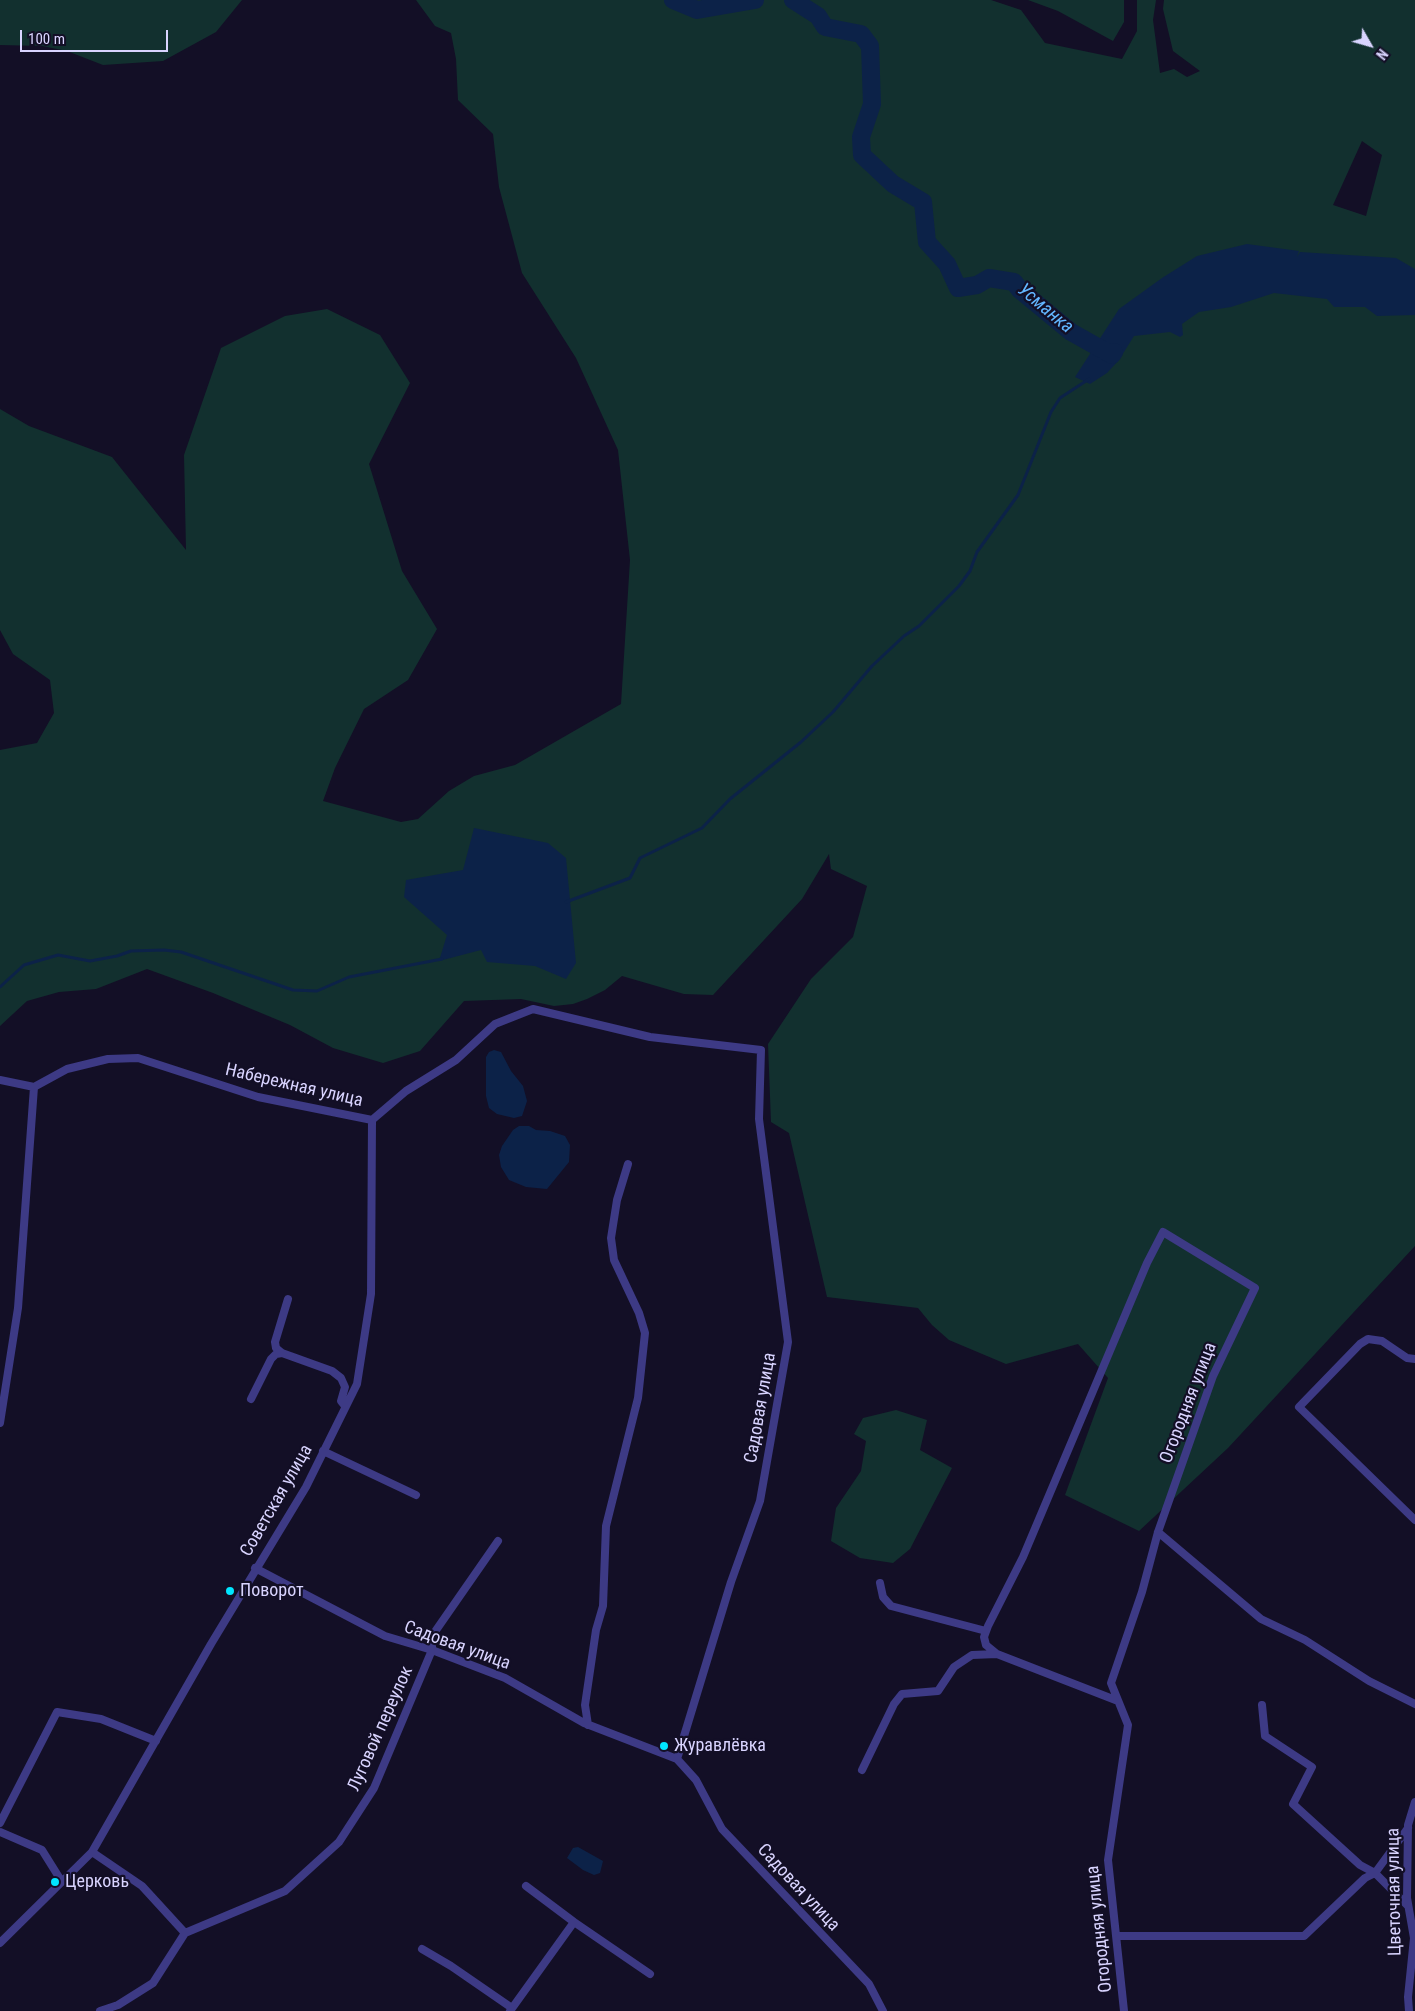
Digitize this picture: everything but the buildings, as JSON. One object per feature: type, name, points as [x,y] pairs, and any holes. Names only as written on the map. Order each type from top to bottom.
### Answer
[{"type":"street","name":"Набережная улица","points":[[34,1087],[40,1082],[67,1069],[108,1059],[138,1058],[258,1097],[372,1120],[406,1091],[456,1060],[495,1024],[534,1009],[650,1036],[761,1050]]},
{"type":"street","name":"Садовая улица","points":[[677,1759],[731,1582],[760,1501],[788,1342],[759,1119],[761,1050]]},
{"type":"street","points":[[0,1080],[34,1087],[18,1308],[0,1423]]},
{"type":"street","name":"Советская улица","points":[[0,1944],[92,1852],[256,1568],[306,1486],[357,1384],[371,1294],[372,1120]]},
{"type":"street","points":[[588,1725],[585,1704],[596,1630],[602,1606],[606,1526],[638,1398],[645,1333],[639,1313],[614,1260],[611,1238],[617,1200],[628,1164]]},
{"type":"street","name":"Огородняя улица","points":[[986,1631],[1023,1557],[1147,1263],[1163,1232],[1255,1288],[1213,1376],[1158,1532],[1142,1592],[1111,1683],[1128,1725],[1108,1860],[1124,2011]]},
{"type":"street","points":[[288,1299],[275,1342],[276,1348],[282,1353],[332,1371],[342,1378],[345,1387],[341,1401],[345,1406]]},
{"type":"street","points":[[1415,1359],[1407,1358],[1382,1341],[1368,1339],[1360,1344],[1299,1407],[1415,1520]]},
{"type":"street","points":[[251,1399],[271,1359],[276,1354],[282,1353]]},
{"type":"street","points":[[323,1451],[416,1495]]},
{"type":"street","points":[[1158,1532],[1261,1619],[1304,1640],[1369,1681],[1415,1704]]},
{"type":"street","name":"Луговой переулок","points":[[185,1933],[285,1891],[339,1842],[374,1788],[432,1650],[432,1636],[498,1541]]},
{"type":"street","name":"Садовая улица","points":[[256,1568],[385,1636],[432,1650],[505,1678],[588,1725],[677,1759],[696,1780],[722,1830],[869,1984],[884,2011]]},
{"type":"street","points":[[880,1583],[883,1597],[891,1606],[986,1631],[984,1637],[986,1645],[997,1654],[1118,1701]]},
{"type":"street","points":[[862,1770],[894,1704],[902,1694],[938,1691],[954,1667],[972,1655],[997,1654]]},
{"type":"street","points":[[1262,1705],[1264,1736],[1312,1767],[1293,1804],[1360,1865],[1375,1873],[1408,1906]]},
{"type":"street","points":[[0,1822],[57,1712],[101,1718],[156,1741]]},
{"type":"street","name":"Цветочная улица","points":[[1409,2011],[1408,1997],[1414,1938],[1408,1906],[1408,1828],[1415,1802]]},
{"type":"street","points":[[1116,1936],[1304,1936],[1365,1878],[1375,1873],[1408,1828]]},
{"type":"street","points":[[0,1832],[42,1850],[62,1882]]},
{"type":"street","points":[[92,1852],[142,1886],[185,1933],[153,1983],[118,2005],[100,2011]]},
{"type":"street","points":[[526,1886],[574,1922],[650,1974]]},
{"type":"street","points":[[422,1949],[451,1966],[511,2010],[574,1922]]},
{"type":"green space","points":[[0,0],[242,0],[216,32],[163,61],[103,65],[67,51],[42,46],[0,45]]},
{"type":"green space","points":[[416,0],[991,0],[1021,10],[1045,43],[1122,59],[1137,31],[1137,0],[1156,0],[1153,20],[1160,73],[1174,69],[1187,77],[1200,71],[1173,51],[1163,9],[1164,0],[1415,0],[1415,1246],[1228,1448],[1139,1531],[1065,1495],[1108,1378],[1078,1344],[1006,1364],[949,1340],[932,1325],[918,1308],[827,1297],[789,1133],[771,1122],[768,1044],[811,979],[853,937],[867,886],[831,869],[829,854],[802,899],[713,995],[684,994],[622,976],[605,990],[573,1004],[554,1006],[521,999],[464,1001],[420,1051],[383,1063],[333,1048],[290,1025],[213,993],[147,969],[96,989],[59,992],[27,1001],[0,1026],[0,750],[37,743],[54,713],[50,680],[13,654],[0,630],[0,409],[29,426],[112,457],[186,550],[184,455],[221,348],[285,316],[327,309],[380,335],[410,383],[369,464],[402,571],[437,629],[408,680],[364,709],[335,768],[323,801],[401,822],[418,819],[449,791],[474,776],[515,765],[621,704],[630,560],[618,450],[576,358],[522,273],[499,187],[493,134],[458,100],[456,59],[451,33],[435,26]],"holes":[[[1362,141],[1382,155],[1366,216],[1333,205]]]},
{"type":"green space","points":[[1028,0],[1124,0],[1124,22],[1113,41],[1058,11]]},
{"type":"green space","points":[[896,1410],[927,1420],[920,1450],[952,1468],[910,1549],[893,1563],[860,1558],[831,1541],[836,1508],[861,1471],[866,1441],[854,1434],[863,1418]]},
{"type":"water","points":[[1247,244],[1299,251],[1297,257],[1300,252],[1396,258],[1415,269],[1415,315],[1377,316],[1365,307],[1334,307],[1327,299],[1274,293],[1231,307],[1199,312],[1182,324],[1183,335],[1180,337],[1170,332],[1134,336],[1119,360],[1107,373],[1090,384],[1075,377],[1119,309],[1197,256]]},
{"type":"water","points":[[474,828],[548,843],[566,858],[576,963],[566,979],[535,966],[487,962],[481,950],[439,961],[447,935],[404,897],[406,880],[463,870]]},
{"type":"water","points":[[494,1050],[501,1052],[511,1071],[523,1086],[527,1101],[522,1116],[514,1118],[497,1114],[489,1108],[486,1096],[486,1057],[489,1052]]},
{"type":"water","points":[[519,1126],[529,1126],[536,1130],[550,1131],[565,1136],[570,1145],[569,1162],[547,1189],[526,1187],[509,1180],[501,1167],[499,1155],[502,1146],[513,1130]]},
{"type":"water","points":[[578,1847],[603,1861],[600,1873],[594,1875],[583,1870],[567,1858],[573,1848]]},
{"type":"waterway","name":"Усманка","points":[[673,0],[697,10],[755,0]]},
{"type":"waterway","name":"Усманка","points":[[793,0],[818,16],[825,27],[861,34],[870,46],[872,104],[861,137],[862,155],[893,184],[923,202],[927,242],[947,264],[958,288],[977,285],[989,278],[1014,282],[1020,290],[1071,332],[1112,355],[1114,352]]},
{"type":"waterway","points":[[566,902],[630,878],[640,858],[702,828],[730,799],[801,742],[833,712],[872,666],[904,636],[919,626],[959,586],[970,571],[977,552],[1018,495],[1051,412],[1060,398],[1089,379]]},
{"type":"waterway","points":[[0,987],[24,965],[58,955],[90,961],[117,956],[131,951],[164,950],[181,952],[293,990],[317,991],[349,977],[442,959]]},
{"type":"place","name":"Поворот","points":[[230,1591]]},
{"type":"place","name":"Журавлёвка","points":[[664,1746]]},
{"type":"place","name":"Церковь","points":[[55,1882]]}]
